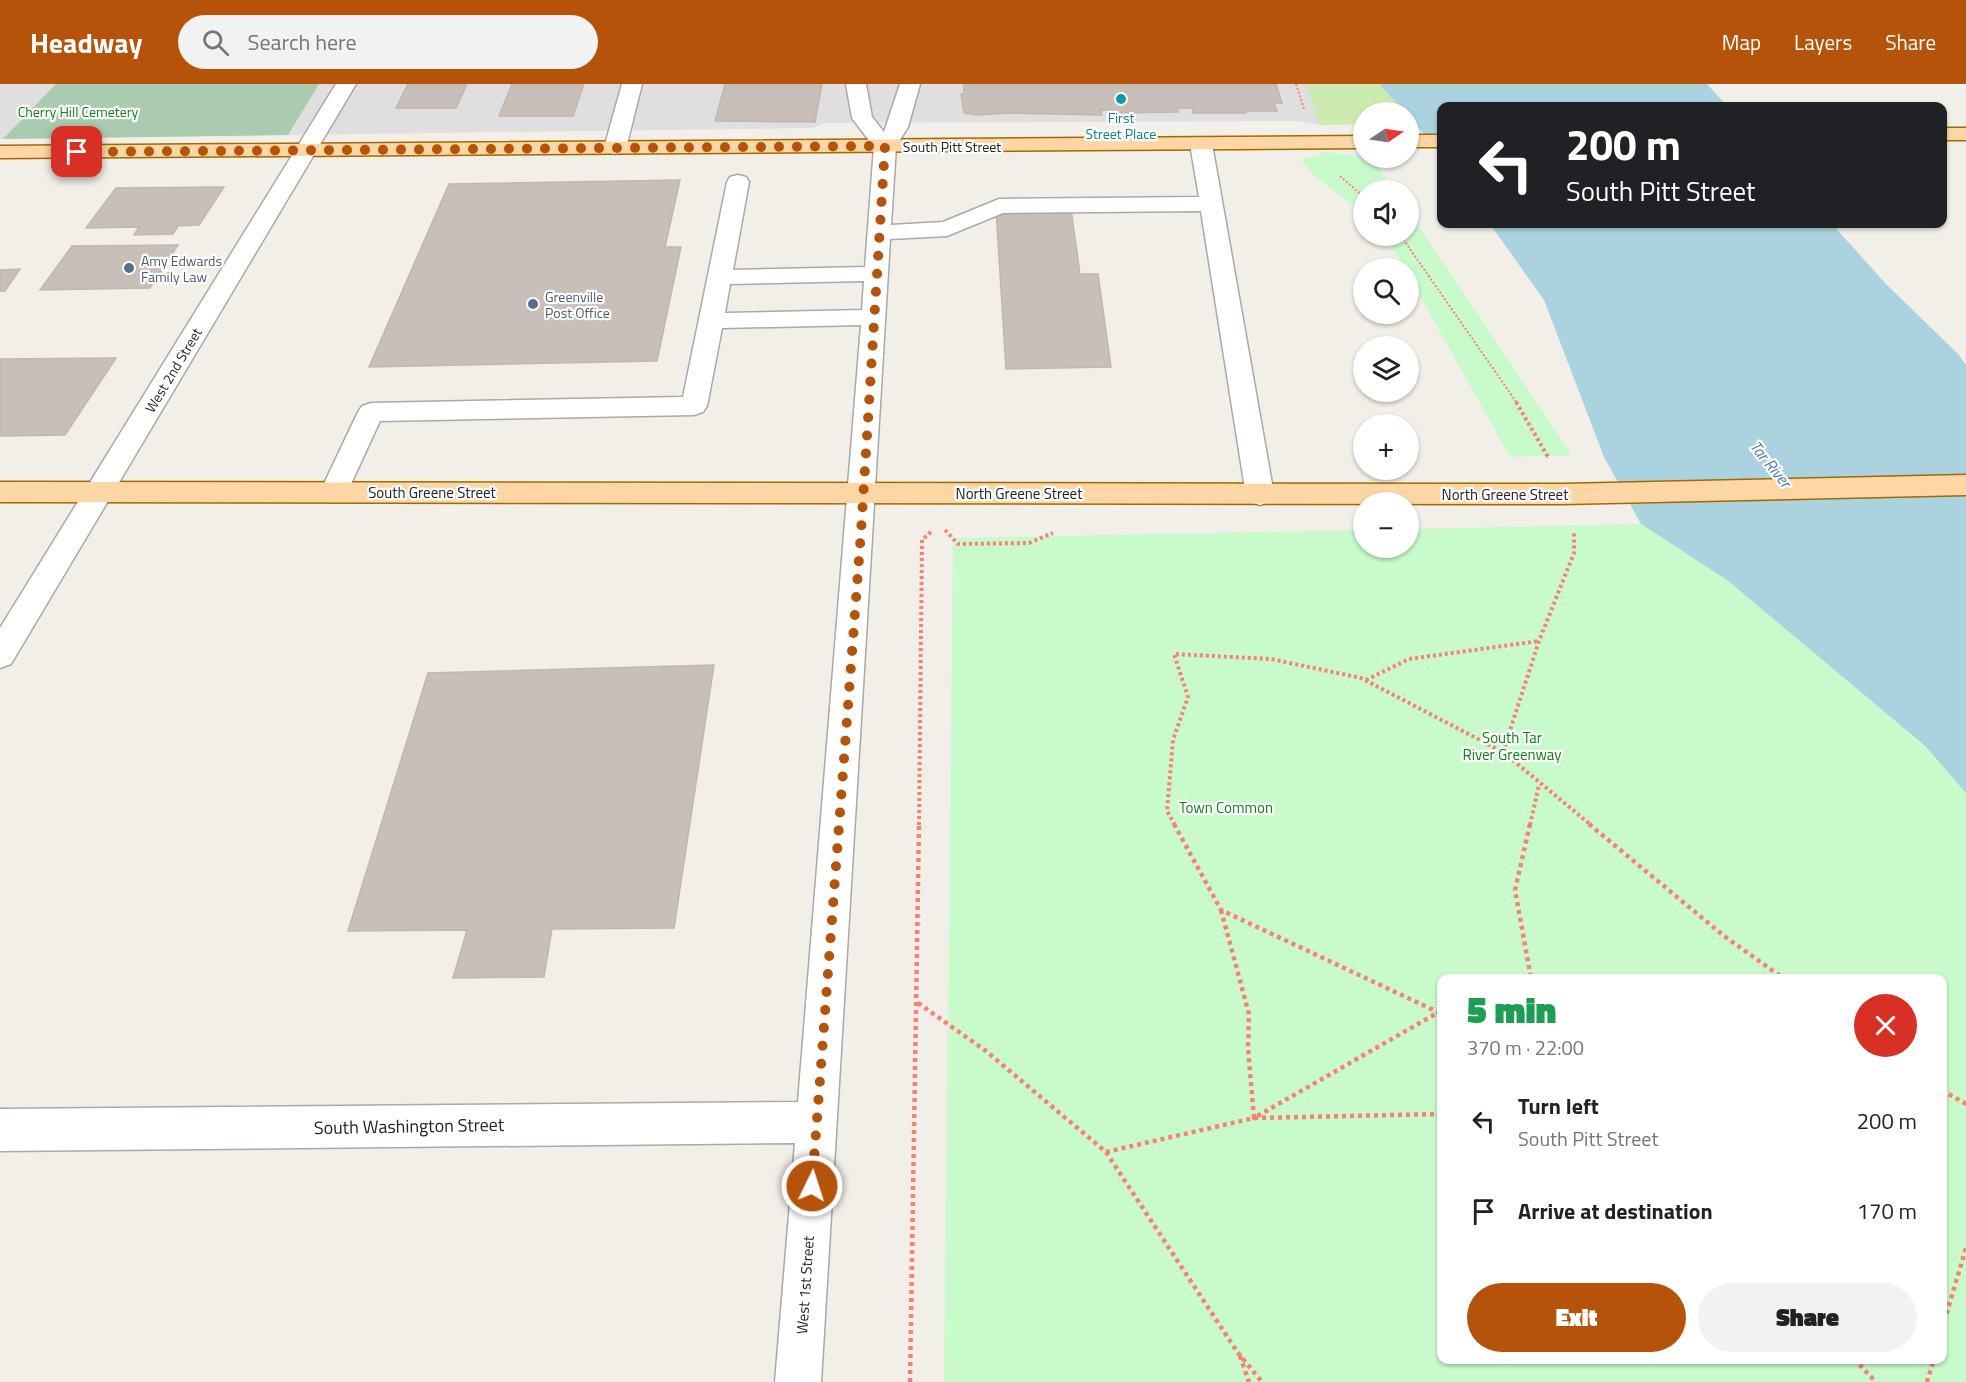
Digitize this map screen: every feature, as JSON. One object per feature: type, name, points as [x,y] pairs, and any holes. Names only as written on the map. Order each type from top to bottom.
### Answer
[{"type":"main road","points":[[1947,134],[1966,134]]},
{"type":"main road","points":[[1419,141],[1437,141]]},
{"type":"main road","name":"South Pitt Street","points":[[0,152],[1353,142]]},
{"type":"main road","name":"North Greene Street","points":[[863,492],[1260,495],[1563,494],[1966,485]]},
{"type":"main road","name":"South Greene Street","points":[[0,492],[863,492]]},
{"type":"street","name":"West 2nd Street","points":[[0,655],[346,84]]},
{"type":"street","points":[[615,148],[632,84]]},
{"type":"street","points":[[856,84],[862,118],[885,146],[898,127],[910,84]]},
{"type":"street","points":[[1201,144],[1260,495]]},
{"type":"street","name":"West 1st Street","points":[[798,1382],[863,492],[885,146]]},
{"type":"street","points":[[334,492],[371,412],[694,406],[738,182]]},
{"type":"street","points":[[880,233],[947,229],[999,206],[1211,204]]},
{"type":"street","points":[[719,277],[877,274]]},
{"type":"street","points":[[711,321],[875,317]]},
{"type":"street","name":"South Washington Street","points":[[0,1130],[817,1122]]},
{"type":"path","points":[[1407,246],[1423,272],[1528,417],[1551,461]]},
{"type":"path","points":[[910,1382],[922,540],[940,524],[958,544],[1029,543],[1060,531]]},
{"type":"path","points":[[1503,752],[1539,641],[1574,554],[1574,530]]},
{"type":"path","points":[[1366,680],[1409,659],[1539,641]]},
{"type":"path","points":[[1254,1118],[1248,1049],[1249,1014],[1221,910],[1167,811],[1173,740],[1188,697],[1174,654],[1271,659],[1366,680],[1503,752],[1539,785],[1724,936],[1777,974]]},
{"type":"path","points":[[1530,974],[1515,890],[1539,785]]},
{"type":"path","points":[[1221,910],[1437,1012]]},
{"type":"path","points":[[917,1003],[986,1051],[1106,1152],[1238,1353],[1262,1382]]},
{"type":"path","points":[[1254,1118],[1437,1015]]},
{"type":"path","points":[[1947,1093],[1966,1104]]},
{"type":"path","points":[[1106,1152],[1254,1118],[1437,1114]]},
{"type":"path","points":[[1947,1312],[1966,1248]]},
{"type":"path","points":[[1238,1353],[1249,1382]]},
{"type":"path","points":[[1859,1364],[1876,1382]]},
{"type":"path","points":[[1927,1382],[1932,1364]]},
{"type":"shaded area","points":[[0,84],[1379,84],[1396,102],[1353,102],[1353,124],[1320,125],[1298,121],[826,123],[812,128],[0,139]]},
{"type":"green space","name":"Cherry Hill Cemetery","points":[[56,84],[319,84],[288,135],[3,139]]},
{"type":"green space","points":[[1306,84],[1379,84],[1396,102],[1353,102],[1353,124],[1320,125]]},
{"type":"green space","points":[[1326,152],[1353,156],[1353,168],[1379,168],[1387,180],[1353,180],[1353,206],[1314,175],[1301,160]]},
{"type":"green space","points":[[1419,226],[1572,455],[1510,457],[1419,294],[1419,258],[1398,258],[1392,246],[1419,246]]},
{"type":"green space","name":"Town Common","points":[[1641,524],[1727,580],[1925,747],[1966,793],[1966,1382],[944,1382],[953,538],[1353,530],[1353,558],[1419,558],[1419,529]]},
{"type":"water","points":[[1379,84],[1707,84],[1723,102],[1437,102],[1437,149],[1419,129],[1419,102],[1396,102]]},
{"type":"water","name":"Tar River","points":[[1493,228],[1836,228],[1886,284],[1958,354],[1966,365],[1966,793],[1925,746],[1727,580],[1641,524],[1604,457],[1544,300]]},
{"type":"building","points":[[408,84],[467,84],[456,108],[396,108]]},
{"type":"building","points":[[512,84],[584,84],[573,116],[499,116]]},
{"type":"building","points":[[725,84],[822,84],[815,122],[715,121]]},
{"type":"building","name":"First Street Place","points":[[964,84],[1276,84],[1282,103],[1274,103],[1277,111],[1245,111],[1246,113],[1193,113],[1193,108],[1178,108],[1178,112],[1113,113],[1113,110],[1101,110],[1102,115],[1010,113],[977,115],[964,113],[961,94],[964,94]]},
{"type":"building","name":"Greenville Post Office","points":[[680,180],[665,247],[681,247],[657,361],[369,367],[449,184]]},
{"type":"building","points":[[224,187],[199,225],[178,226],[173,234],[134,235],[139,227],[86,228],[116,188]]},
{"type":"building","points":[[1071,209],[1080,274],[1098,274],[1111,367],[1006,369],[996,210]]},
{"type":"building","points":[[178,245],[150,288],[40,290],[72,246]]},
{"type":"building","points":[[20,269],[5,291],[0,291],[0,270]]},
{"type":"building","points":[[116,358],[65,435],[0,436],[0,359]]},
{"type":"building","points":[[714,665],[674,928],[552,929],[544,977],[453,978],[467,930],[348,931],[428,673]]},
{"type":"place","name":"First Street Place","points":[[1121,99]]},
{"type":"place","name":"Amy Edwards Family Law","points":[[129,268]]},
{"type":"place","name":"Greenville Post Office","points":[[533,304]]},
{"type":"route","points":[[77,152],[885,146],[861,532],[812,1186]]},
{"type":"park label","name":"South Tar River Greenway","points":[[1512,746]]}]
